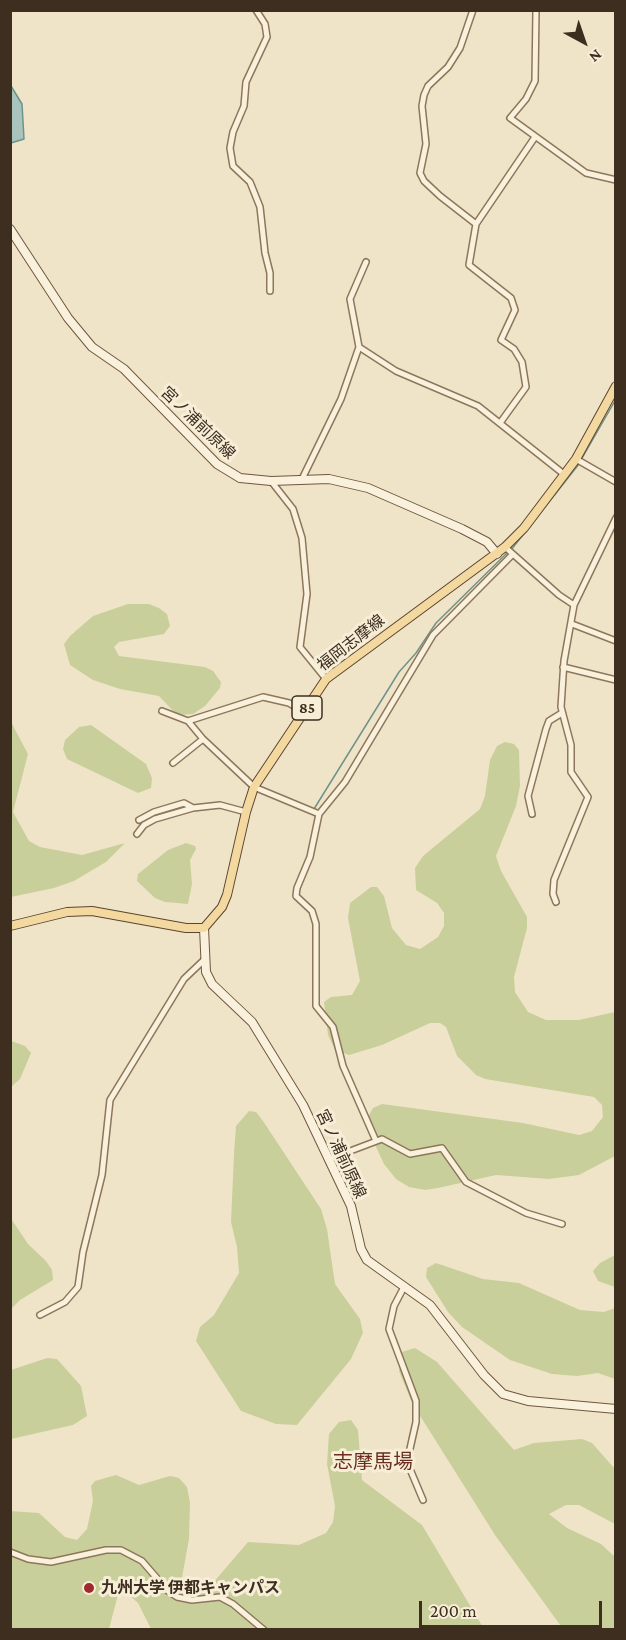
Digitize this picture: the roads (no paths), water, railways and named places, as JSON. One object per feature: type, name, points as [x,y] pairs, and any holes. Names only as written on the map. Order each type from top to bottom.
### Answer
[{"type":"main road","name":"宮ノ浦前原線","points":[[10,229],[68,318],[92,347],[124,369],[217,464],[240,478],[271,481],[329,479],[368,488],[487,542],[497,554]]},
{"type":"main road","name":"福岡志摩線","points":[[204,928],[222,907],[227,895],[246,812],[254,788],[326,679],[497,554],[524,528],[565,475],[580,461],[615,386]]},
{"type":"main road","points":[[10,926],[67,912],[92,911],[186,928],[204,928]]},
{"type":"main road","name":"宮ノ浦前原線","points":[[204,928],[206,972],[212,984],[252,1023],[303,1105],[351,1206],[360,1249],[375,1267],[439,1313],[484,1375],[503,1394],[528,1401],[615,1409]]},
{"type":"street","points":[[256,10],[265,24],[267,38],[246,82],[244,106],[233,132],[230,148],[233,166],[250,182],[260,207],[265,253],[270,273],[270,291]]},
{"type":"street","points":[[473,10],[460,48],[448,67],[428,86],[424,95],[422,106],[426,144],[420,173],[424,181],[440,196],[476,224]]},
{"type":"street","points":[[536,10],[535,81],[526,99],[510,117],[586,174],[615,180]]},
{"type":"street","points":[[500,423],[526,387],[522,362],[514,349],[501,340],[515,310],[511,298],[469,265],[476,224],[535,137]]},
{"type":"street","points":[[302,479],[341,399],[359,347],[350,299],[366,262]]},
{"type":"street","points":[[359,347],[396,372],[478,406],[565,475]]},
{"type":"street","points":[[580,461],[615,482]]},
{"type":"street","points":[[271,481],[293,509],[302,538],[307,594],[300,647],[326,679]]},
{"type":"street","points":[[556,902],[553,894],[554,880],[588,797],[585,790],[572,776],[571,745],[562,713],[563,667],[574,605],[615,518]]},
{"type":"street","points":[[505,547],[559,595],[574,605]]},
{"type":"street","points":[[376,1142],[344,1066],[333,1027],[316,1006],[316,924],[312,911],[296,892],[310,857],[319,814],[345,782],[433,635],[512,555]]},
{"type":"street","points":[[572,624],[615,641]]},
{"type":"street","points":[[563,667],[615,680]]},
{"type":"street","points":[[188,722],[263,697],[289,703],[304,712]]},
{"type":"street","points":[[162,711],[188,722],[254,788],[319,814]]},
{"type":"street","points":[[532,814],[528,796],[546,729],[549,721],[562,713]]},
{"type":"street","points":[[173,763],[203,739]]},
{"type":"street","points":[[139,820],[154,812],[181,804],[193,808]]},
{"type":"street","points":[[137,834],[144,825],[155,819],[193,808],[220,804],[246,812]]},
{"type":"street","points":[[40,1315],[65,1302],[78,1287],[83,1252],[102,1175],[110,1100],[184,979],[205,959]]},
{"type":"street","points":[[329,1159],[376,1142],[388,1141],[410,1154],[442,1148],[466,1182],[526,1213],[562,1224]]},
{"type":"street","points":[[404,1287],[394,1306],[389,1329],[416,1401],[416,1422],[407,1462],[423,1500]]},
{"type":"street","points":[[10,1552],[28,1559],[51,1562],[106,1550],[121,1550],[142,1561],[168,1591],[177,1597],[192,1600],[220,1597],[264,1629]]},
{"type":"water","points":[[11,86],[22,104],[24,139],[11,143]]},
{"type":"waterway","points":[[581,460],[616,399]]},
{"type":"waterway","points":[[511,550],[579,464]]},
{"type":"waterway","points":[[314,809],[399,672],[416,653],[436,623],[507,553]]},
{"type":"place","name":"九州大学 伊都キャンパス","points":[[89,1588]]},
{"type":"district","name":"志摩馬場","points":[[373,1462]]}]
